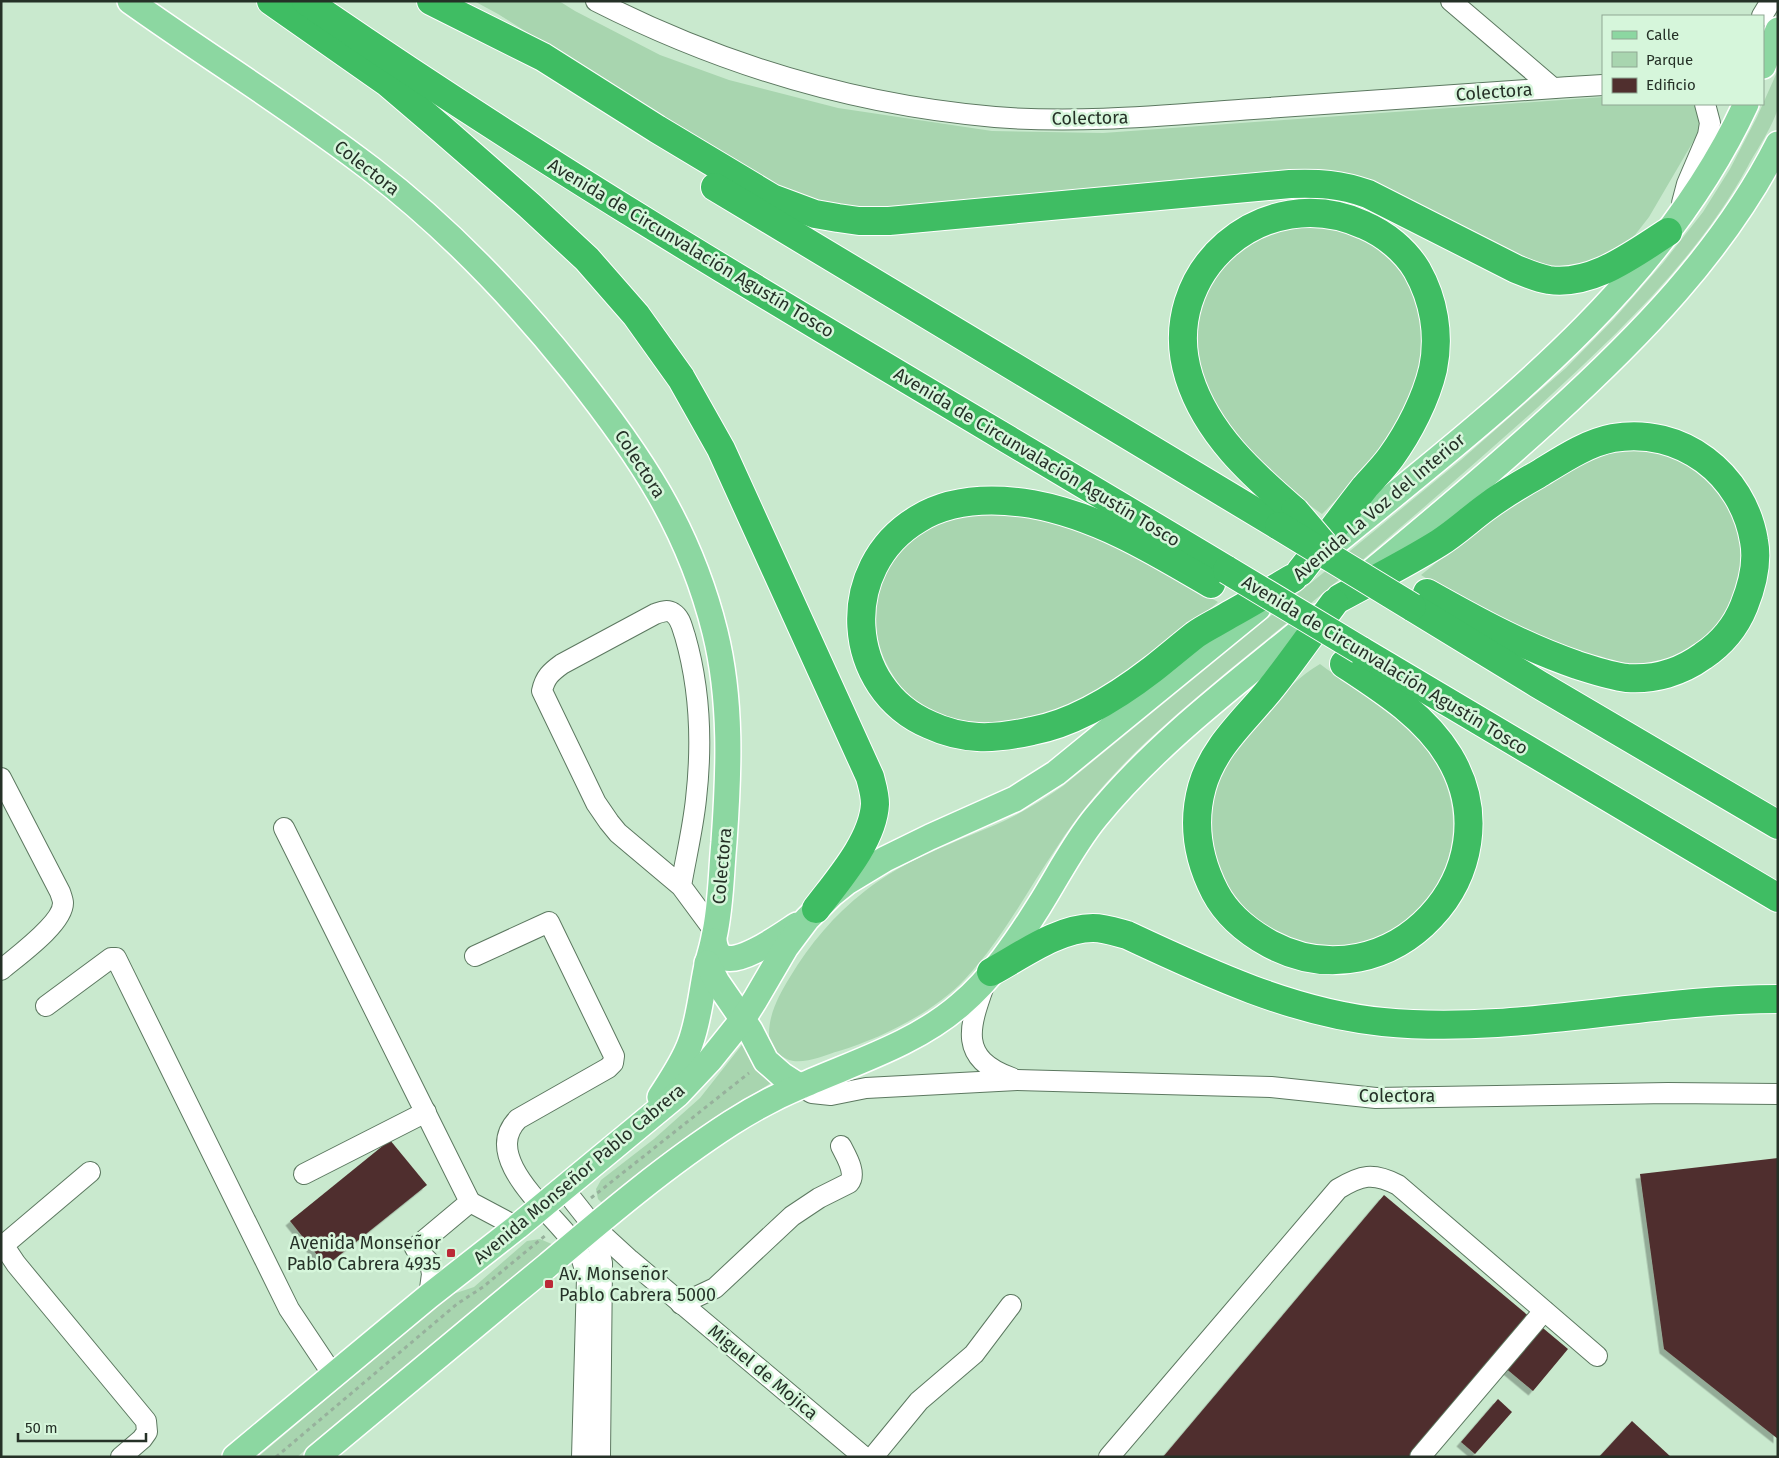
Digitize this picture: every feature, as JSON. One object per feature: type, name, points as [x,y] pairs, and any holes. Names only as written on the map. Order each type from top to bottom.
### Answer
[{"type":"highway","points":[[271,1],[388,83],[552,226],[612,286],[642,323],[681,378],[721,449],[870,777],[875,802],[870,825],[863,842],[812,914]]},
{"type":"highway","name":"Avenida de Circunvalación Agustín Tosco","points":[[306,1],[552,163],[783,304],[1219,577],[1292,610],[1352,657],[1778,898]]},
{"type":"highway","points":[[424,1],[555,88],[718,189],[1287,519],[1344,567],[1419,600],[1483,624],[1563,660],[1607,674],[1627,678],[1645,678],[1665,675],[1693,664],[1720,643],[1741,612],[1749,595],[1753,577],[1755,543],[1744,506],[1734,489],[1711,463],[1681,446],[1647,436],[1612,438],[1597,442],[1562,459],[1488,505],[1441,542],[1337,600],[1273,685],[1221,746],[1209,766],[1197,810],[1197,834],[1200,854],[1208,878],[1220,901],[1239,923],[1260,939],[1284,952],[1310,960],[1335,961],[1359,958],[1381,952],[1400,943],[1417,931],[1445,901],[1462,863],[1466,843],[1468,821],[1465,798],[1459,777],[1449,756],[1436,738],[1417,718],[1377,686],[1352,657]]},
{"type":"highway","points":[[431,1],[543,57],[657,129],[772,198],[815,214],[860,221],[889,221],[1290,184],[1330,184],[1349,187],[1368,194],[1516,269],[1534,276],[1557,280],[1582,277],[1620,263],[1672,226]]},
{"type":"highway","points":[[1219,577],[1077,516],[1034,504],[996,500],[961,503],[932,511],[918,519],[902,530],[880,555],[862,599],[860,614],[863,647],[869,665],[878,682],[890,698],[906,712],[922,722],[940,730],[977,737],[996,737],[1034,731],[1090,710],[1136,682],[1196,634],[1297,575],[1400,445],[1427,386],[1436,353],[1436,336],[1431,300],[1414,265],[1401,250],[1372,228],[1335,214],[1300,212],[1273,218],[1249,228],[1232,239],[1218,253],[1197,282],[1190,300],[1183,336],[1184,356],[1189,378],[1207,416],[1228,447],[1287,519]]},
{"type":"highway","points":[[1419,600],[1538,684],[1778,824]]},
{"type":"highway","points":[[989,975],[1053,938],[1073,931],[1093,928],[1127,935],[1238,984],[1286,1000],[1326,1012],[1382,1022],[1437,1025],[1467,1024],[1552,1018],[1732,1000],[1778,999]]},
{"type":"main road","name":"Colectora","points":[[130,1],[338,144],[374,171],[439,226],[509,296],[545,336],[601,406],[629,444],[657,488],[677,525],[693,561],[713,626],[722,671],[729,730],[726,818],[712,945],[695,1027],[690,1045],[681,1065],[643,1124]]},
{"type":"main road","points":[[1764,64],[1778,30]]},
{"type":"main road","name":"Avenida La Voz del Interior","points":[[886,859],[1015,799],[1056,773],[1474,428],[1544,367],[1608,303],[1672,226],[1711,170],[1745,105]]},
{"type":"main road","points":[[317,1457],[566,1234],[594,1227],[710,1137],[751,1111],[799,1086],[875,1055],[922,1031],[960,1005],[989,975],[1034,914],[1067,857],[1093,820],[1130,778],[1184,728],[1522,444],[1638,335],[1667,304],[1709,253],[1743,204],[1778,144]]},
{"type":"main road","name":"Avenida Monseñor Pablo Cabrera","points":[[235,1457],[429,1296],[542,1206],[571,1198],[643,1124],[694,1078],[743,1019],[756,1000],[786,946],[812,914],[847,882],[886,859]]},
{"type":"main road","points":[[712,945],[722,957],[738,957],[760,948],[812,914]]},
{"type":"main road","points":[[712,945],[717,982],[743,1019],[766,1061],[799,1086]]},
{"type":"street","name":"Colectora","points":[[596,1],[680,41],[779,76],[832,91],[889,103],[996,117],[1099,119],[1602,85]]},
{"type":"street","points":[[1451,1],[1553,88]]},
{"type":"street","points":[[1763,15],[1771,1]]},
{"type":"street","points":[[1672,226],[1687,184],[1708,135],[1710,123],[1705,105]]},
{"type":"street","points":[[681,886],[696,800],[698,710],[692,660],[680,621],[667,610],[655,614],[562,664],[549,674],[544,682],[542,691],[596,803],[618,833],[681,886],[712,945]]},
{"type":"street","points":[[1,778],[60,892],[63,902],[62,910],[44,934],[1,970]]},
{"type":"street","points":[[284,828],[470,1202],[517,1227]]},
{"type":"street","points":[[475,956],[549,922],[614,1056],[613,1063],[608,1068],[518,1119],[510,1126],[506,1139],[510,1159],[520,1181],[566,1234],[582,1258],[587,1278],[582,1457]]},
{"type":"street","points":[[46,1006],[110,958],[116,958],[289,1309],[333,1375]]},
{"type":"street","points":[[989,975],[972,1024],[972,1044],[986,1066],[997,1073],[1017,1080]]},
{"type":"street","name":"Colectora","points":[[799,1086],[812,1093],[831,1095],[866,1088],[1017,1080],[1271,1087],[1376,1098],[1659,1093],[1778,1094]]},
{"type":"street","points":[[304,1174],[426,1112]]},
{"type":"street","points":[[682,1304],[715,1288],[805,1206],[849,1184],[852,1179],[852,1172],[841,1146]]},
{"type":"street","points":[[90,1172],[6,1243],[8,1270],[146,1421],[147,1432],[142,1439],[121,1457]]},
{"type":"street","points":[[1109,1457],[1338,1189],[1353,1180],[1370,1176],[1384,1177],[1398,1184],[1597,1356]]},
{"type":"street","points":[[571,1198],[594,1227],[602,1262],[600,1457]]},
{"type":"street","points":[[429,1296],[432,1274],[430,1263],[415,1248],[470,1202]]},
{"type":"street","name":"Miguel de Mojica","points":[[594,1227],[682,1304],[864,1457]]},
{"type":"street","points":[[874,1457],[919,1401],[974,1354],[1011,1305]]},
{"type":"street","points":[[1420,1457],[1544,1311]]},
{"type":"path","points":[[571,1198],[749,1073]]},
{"type":"path","points":[[276,1457],[457,1304],[566,1234]]},
{"type":"green space","points":[[474,1],[559,1],[660,55],[729,80],[838,108],[992,131],[1103,133],[1602,97],[1602,105],[1695,105],[1699,111],[1700,122],[1697,135],[1649,217],[1635,235],[1619,248],[1573,269],[1533,264],[1384,192],[892,212],[836,206],[770,186],[498,14]]},
{"type":"green space","points":[[1778,70],[1778,107],[1765,137],[1727,200],[1704,233],[1653,295],[1596,353],[1451,484],[1185,707],[1134,753],[1110,778],[1077,818],[991,948],[965,979],[923,1013],[890,1031],[855,1046],[814,1059],[801,1061],[787,1059],[771,1048],[769,1029],[773,1011],[785,985],[814,942],[854,900],[881,880],[914,860],[1004,821],[1034,805],[1063,786],[1461,460],[1566,368],[1614,319],[1663,263],[1703,212],[1730,169],[1764,105]]},
{"type":"green space","points":[[1295,225],[1348,230],[1388,255],[1408,280],[1420,312],[1423,345],[1417,377],[1405,408],[1388,438],[1367,465],[1322,514],[1296,495],[1245,446],[1224,418],[1208,388],[1198,356],[1198,324],[1208,291],[1220,271],[1234,256],[1258,237]]},
{"type":"green space","points":[[1640,449],[1679,459],[1705,475],[1724,499],[1739,531],[1742,547],[1742,564],[1740,580],[1734,596],[1727,611],[1717,624],[1706,636],[1686,651],[1664,661],[1649,664],[1618,664],[1602,660],[1569,649],[1508,622],[1453,594],[1421,575],[1488,521],[1570,469],[1609,451]]},
{"type":"green space","points":[[1006,513],[1061,524],[1101,537],[1140,556],[1218,602],[1141,662],[1096,692],[1064,709],[1030,720],[1007,723],[982,723],[941,715],[914,700],[892,674],[881,650],[876,630],[876,609],[879,589],[887,570],[898,552],[914,538],[933,526],[961,515]]},
{"type":"green space","points":[[1320,664],[1392,716],[1429,753],[1444,778],[1451,805],[1453,831],[1448,858],[1438,882],[1423,905],[1402,923],[1377,937],[1339,948],[1326,948],[1293,939],[1266,926],[1251,914],[1224,879],[1212,847],[1210,824],[1217,781],[1233,754],[1255,725],[1281,696],[1295,682]]},
{"type":"green space","points":[[745,1041],[774,1081],[697,1131],[602,1203],[598,1199],[596,1189],[601,1180],[654,1139],[700,1098]]},
{"type":"green space","points":[[540,1239],[554,1245],[297,1457],[258,1457],[450,1295],[474,1287],[527,1241]]},
{"type":"building","points":[[390,1140],[427,1185],[326,1266],[290,1221]]},
{"type":"building","points":[[1778,1158],[1778,1439],[1664,1349],[1640,1174]]},
{"type":"building","points":[[1384,1195],[1568,1349],[1533,1391],[1497,1361],[1416,1457],[1163,1457]]},
{"type":"building","points":[[1498,1399],[1512,1412],[1475,1454],[1461,1442]]},
{"type":"building","points":[[1632,1421],[1671,1457],[1599,1457]]},
{"type":"place","name":"Avenida Monseñor Pablo Cabrera 4935","points":[[451,1253]]},
{"type":"place","name":"Av. Monseñor Pablo Cabrera 5000","points":[[549,1284]]}]
